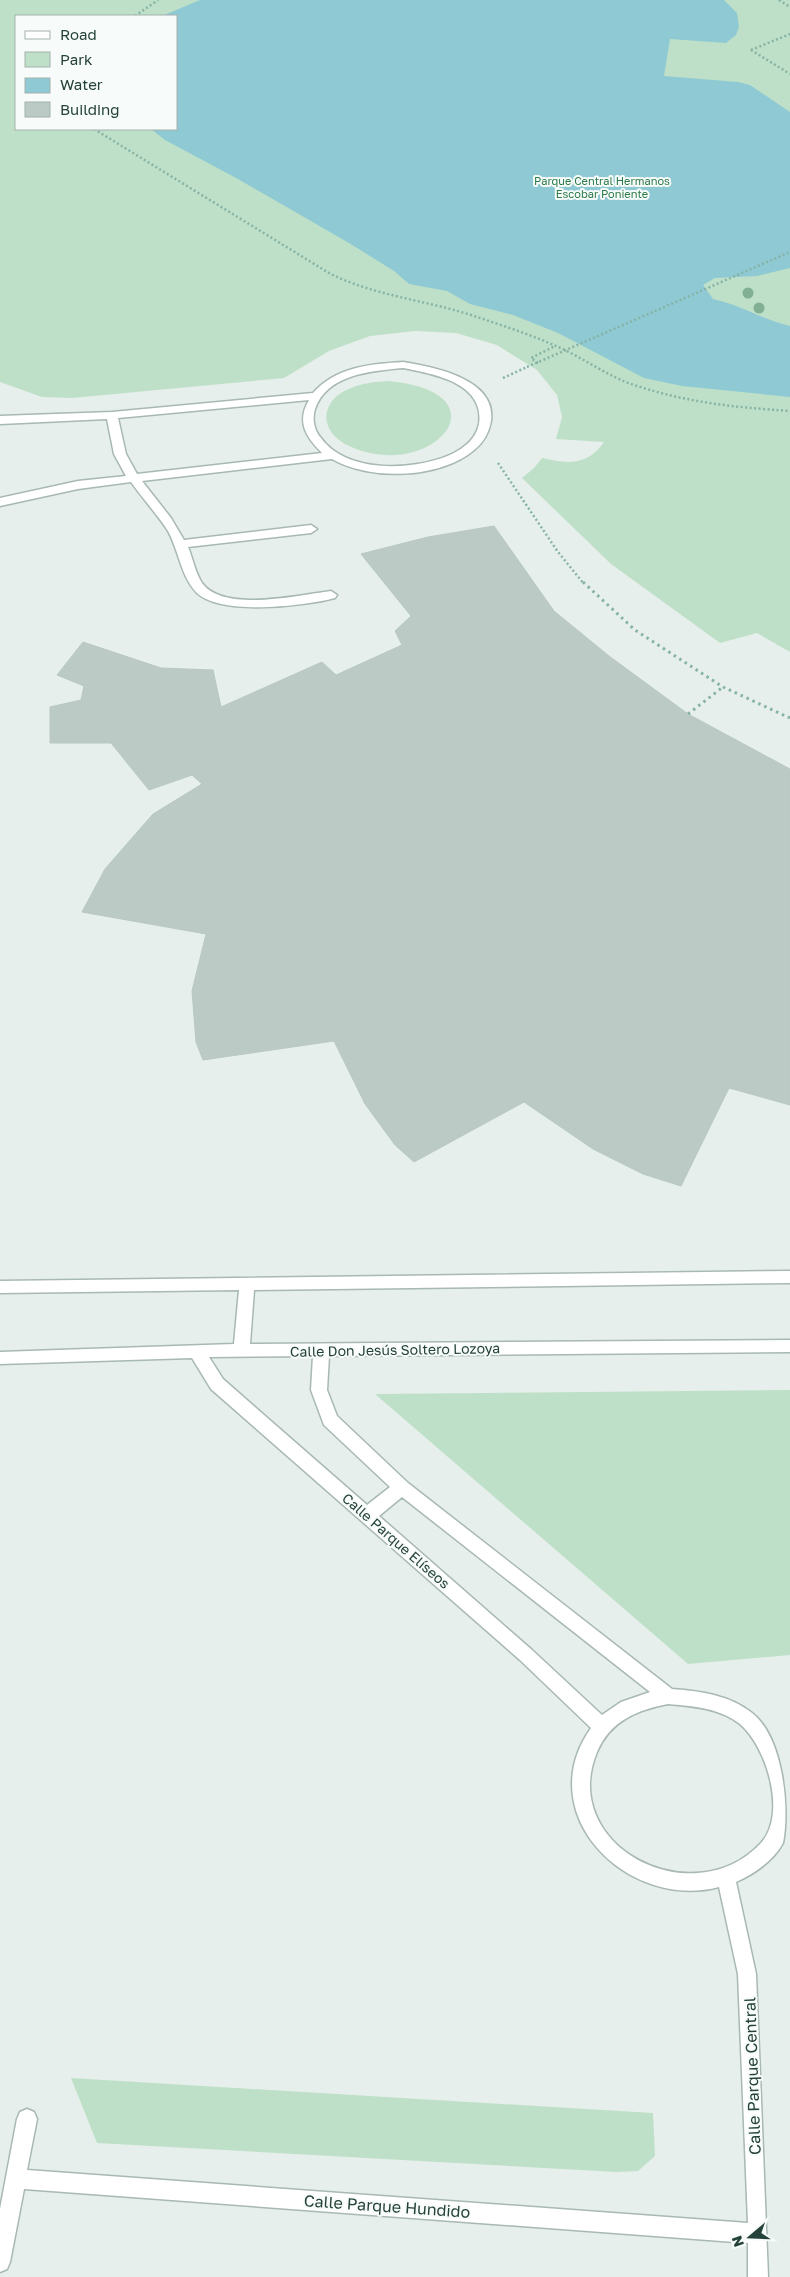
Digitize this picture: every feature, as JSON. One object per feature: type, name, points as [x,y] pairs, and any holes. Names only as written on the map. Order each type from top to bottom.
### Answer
[{"type":"street","points":[[403,365],[429,369],[453,376],[473,390],[483,404],[486,421],[480,438],[465,452],[442,463],[415,470],[385,470],[358,465],[334,455],[318,442],[309,427],[308,411],[315,396],[330,383],[350,372],[376,366],[403,365]]},
{"type":"street","points":[[0,420],[112,415],[315,396]]},
{"type":"street","points":[[112,415],[121,457],[134,478],[164,515],[181,544],[192,579],[210,597],[239,605],[331,595]]},
{"type":"street","points":[[0,502],[78,484],[334,455]]},
{"type":"street","points":[[181,544],[311,529]]},
{"type":"street","points":[[0,1287],[790,1277]]},
{"type":"street","points":[[241,1351],[247,1284]]},
{"type":"street","name":"Calle Don Jesús Soltero Lozoya","points":[[0,1358],[196,1351],[790,1346]]},
{"type":"street","name":"Calle Parque Elíseos","points":[[196,1351],[216,1384],[367,1515],[602,1726]]},
{"type":"street","points":[[321,1351],[319,1390],[330,1420],[402,1488],[668,1696]]},
{"type":"street","points":[[367,1515],[402,1488]]},
{"type":"street","points":[[668,1696],[701,1699],[732,1710],[759,1730],[778,1757],[786,1787],[787,1817],[777,1837],[763,1854],[747,1868],[726,1878],[692,1884],[658,1879],[626,1864],[600,1841],[585,1812],[580,1781],[586,1751],[602,1726],[621,1710],[643,1700],[668,1696]]},
{"type":"street","name":"Calle Parque Central","points":[[726,1878],[747,1974],[758,2234],[758,2277]]},
{"type":"street","points":[[0,2262],[27,2119]]},
{"type":"street","name":"Calle Parque Hundido","points":[[17,2178],[758,2234]]},
{"type":"path","points":[[136,15],[158,0]]},
{"type":"path","points":[[779,0],[790,7]]},
{"type":"path","points":[[790,34],[751,50],[790,74]]},
{"type":"path","points":[[95,130],[342,280],[465,313],[556,346],[631,384],[679,400],[712,405],[790,411]]},
{"type":"path","points":[[528,367],[790,252]]},
{"type":"path","points":[[538,363],[531,358],[556,346]]},
{"type":"path","points":[[480,438],[558,552],[588,588],[635,630],[723,687],[790,718]]},
{"type":"path","points":[[688,714],[723,687]]},
{"type":"green space","name":"Parque Central Hermanos Escobar Poniente","points":[[0,0],[790,0],[790,652],[757,633],[720,643],[611,564],[522,478],[542,458],[569,462],[584,459],[598,450],[604,442],[556,439],[562,417],[557,395],[537,370],[497,345],[456,333],[415,331],[370,336],[329,351],[284,378],[72,398],[42,397],[0,382]]},
{"type":"green space","points":[[388,381],[425,389],[445,401],[451,416],[445,432],[430,445],[407,453],[380,455],[349,446],[339,440],[332,433],[326,416],[333,400],[340,393],[356,386]]},
{"type":"green space","points":[[790,1390],[790,1655],[688,1664],[375,1394]]},
{"type":"green space","points":[[71,2078],[653,2113],[655,2156],[638,2171],[617,2172],[97,2143]]},
{"type":"water","points":[[200,0],[724,0],[737,13],[739,27],[736,35],[726,43],[670,39],[664,76],[738,82],[750,85],[790,112],[790,268],[757,276],[715,278],[703,285],[713,299],[790,326],[790,397],[682,386],[644,378],[558,333],[513,315],[470,304],[447,291],[409,284],[394,271],[349,243],[238,179],[165,140],[152,130],[178,130],[178,15],[164,15]]},
{"type":"building","points":[[494,526],[554,611],[609,656],[688,714],[790,769],[790,1105],[729,1088],[681,1186],[643,1174],[593,1149],[524,1102],[414,1162],[395,1145],[365,1104],[334,1041],[203,1060],[196,1042],[192,991],[206,934],[82,912],[105,869],[153,814],[202,784],[192,775],[149,790],[111,743],[50,743],[50,707],[81,700],[84,686],[57,675],[83,642],[161,668],[213,670],[221,707],[322,662],[336,675],[402,645],[395,631],[411,616],[361,554],[428,537]]}]
